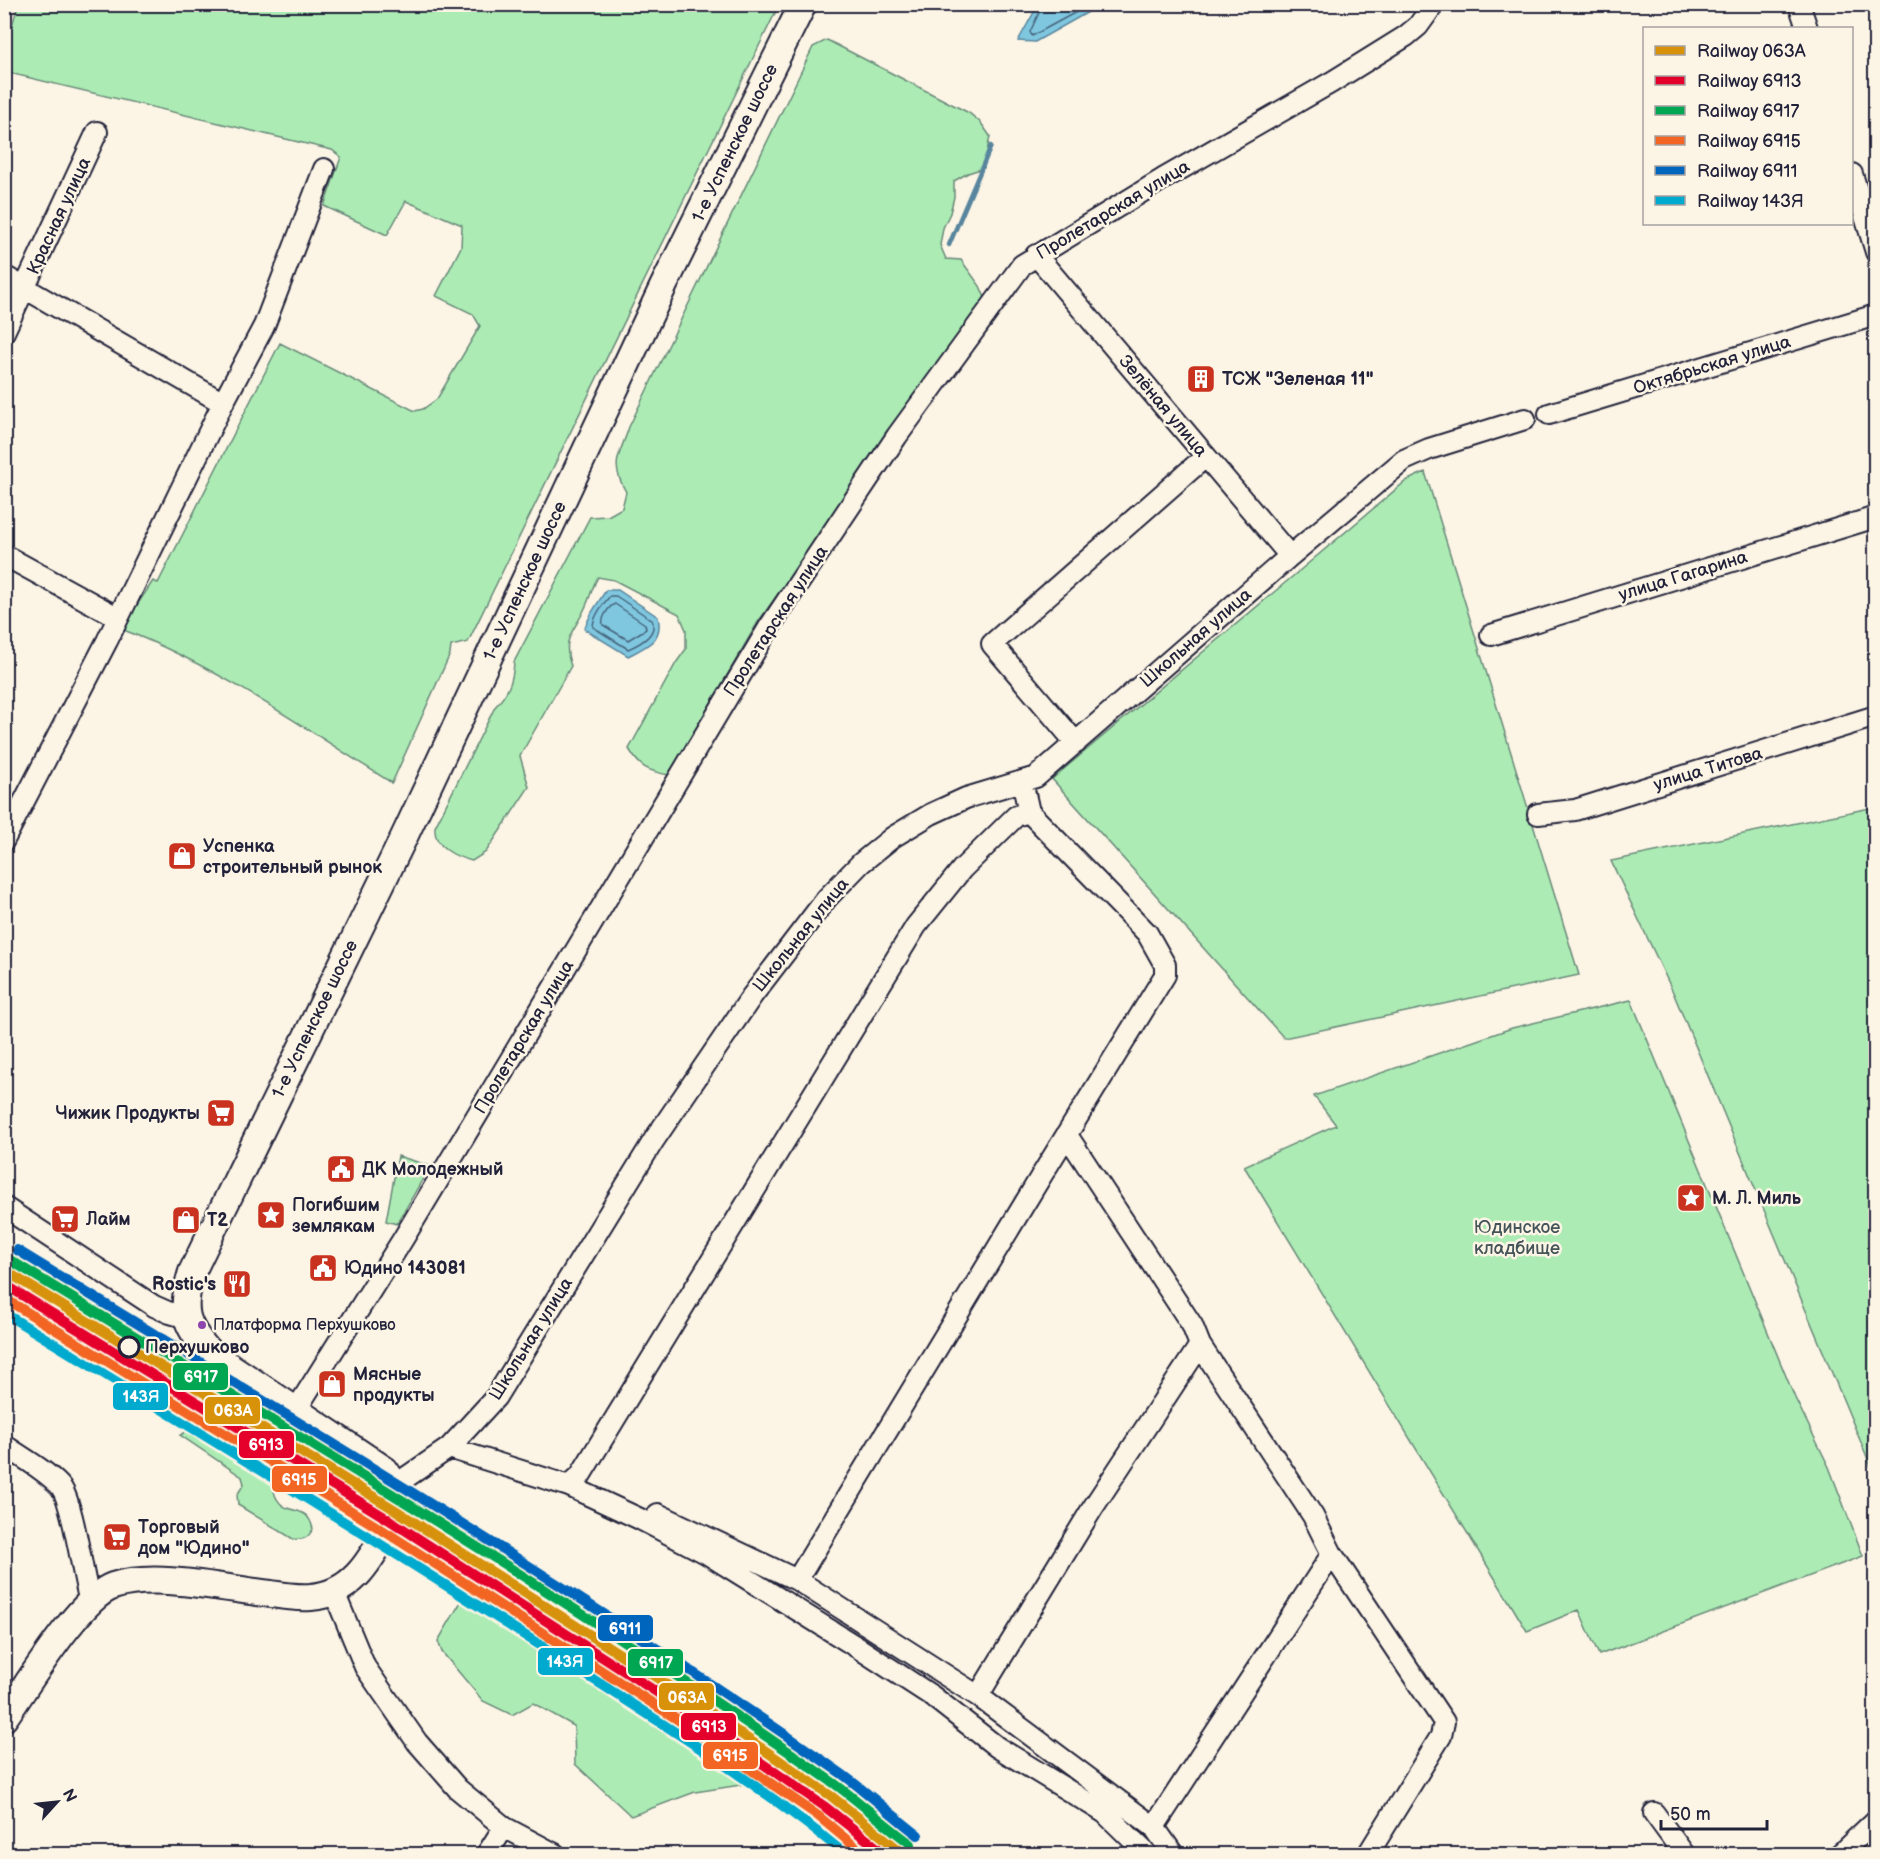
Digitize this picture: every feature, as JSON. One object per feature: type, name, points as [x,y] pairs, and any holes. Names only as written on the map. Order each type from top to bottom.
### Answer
[{"type":"main road","name":"1-е Успенское шоссе","points":[[395,1485],[385,1470],[377,1464],[210,1353],[193,1332],[187,1318],[184,1306],[185,1293],[192,1272],[404,837],[663,287],[803,4]]},
{"type":"main road","points":[[4,1718],[74,1619],[100,1592],[115,1586],[147,1581],[172,1582],[297,1598],[334,1592],[349,1583],[369,1563],[397,1512],[398,1500],[395,1485]]},
{"type":"street","name":"Пролетарская улица","points":[[296,1410],[403,1239],[770,626],[897,436],[1022,265],[1406,36],[1418,26],[1434,4]]},
{"type":"street","points":[[1799,4],[1807,27]]},
{"type":"street","name":"Красная улица","points":[[4,332],[98,132]]},
{"type":"street","points":[[6,833],[264,326],[324,169]]},
{"type":"street","points":[[1853,180],[1875,252]]},
{"type":"street","name":"Зелёная улица","points":[[1036,255],[1290,556]]},
{"type":"street","points":[[4,276],[223,403]]},
{"type":"street","name":"Октябрьская улица","points":[[1549,414],[1875,315]]},
{"type":"street","name":"Школьная улица","points":[[395,1485],[449,1448],[496,1397],[654,1140],[752,996],[827,898],[861,863],[893,837],[931,813],[966,798],[1036,777],[1404,460],[1429,449],[1525,419]]},
{"type":"street","points":[[1076,742],[992,644],[1205,457]]},
{"type":"street","name":"улица Гагарина","points":[[1491,635],[1875,517]]},
{"type":"street","points":[[4,555],[117,617]]},
{"type":"street","name":"улица Титова","points":[[1538,814],[1575,810],[1875,716]]},
{"type":"street","points":[[797,1580],[1165,975],[1166,965],[1147,933],[1029,812],[1022,781]]},
{"type":"street","points":[[574,1481],[915,926],[962,869],[1016,816],[1029,812]]},
{"type":"street","points":[[1067,1135],[1192,1326],[1200,1345],[1313,1516],[1332,1554],[1444,1722],[1441,1736],[1368,1854]]},
{"type":"street","points":[[4,1207],[154,1306],[187,1318]]},
{"type":"street","points":[[978,1696],[1092,1509],[1200,1345]]},
{"type":"street","points":[[4,1445],[62,1488],[69,1505],[90,1602]]},
{"type":"street","points":[[449,1448],[574,1481],[797,1580],[978,1696],[1154,1827],[1173,1854]]},
{"type":"street","points":[[574,1481],[706,1553],[860,1649],[932,1696],[998,1748],[1105,1813],[1147,1854]]},
{"type":"street","points":[[1154,1827],[1332,1554]]},
{"type":"street","points":[[334,1592],[365,1667],[417,1742],[458,1789],[504,1827],[555,1854]]},
{"type":"street","points":[[1654,1813],[1684,1854]]},
{"type":"street","points":[[1840,1854],[1875,1820]]},
{"type":"street","points":[[487,1854],[504,1827]]},
{"type":"green space","points":[[18,5],[779,5],[468,642],[451,646],[450,654],[392,783],[226,679],[157,644],[121,629],[153,581],[158,583],[280,343],[415,411],[423,409],[437,399],[480,326],[473,314],[436,296],[461,247],[462,225],[406,201],[387,235],[324,206],[341,157],[332,150],[5,72],[5,50]]},
{"type":"green space","points":[[827,40],[969,113],[981,123],[990,136],[984,168],[954,181],[954,197],[943,228],[940,245],[946,259],[961,260],[980,286],[986,300],[978,315],[758,622],[669,775],[645,768],[629,749],[686,649],[686,630],[679,614],[614,580],[598,577],[568,641],[567,648],[571,666],[520,756],[529,787],[486,852],[472,861],[459,857],[447,850],[438,840],[435,827],[495,707],[506,692],[511,681],[514,662],[590,517],[608,516],[622,508],[626,492],[617,466],[629,427],[813,47]]},
{"type":"green space","points":[[1425,472],[1579,975],[1284,1038],[1052,779],[1406,481]]},
{"type":"green space","points":[[1876,807],[1875,1476],[1673,992],[1611,861]]},
{"type":"green space","name":"Юдинское кладбище","points":[[1631,1000],[1795,1398],[1829,1467],[1863,1556],[1599,1655],[1579,1610],[1527,1631],[1244,1166],[1336,1125],[1314,1096],[1512,1028]]},
{"type":"green space","points":[[398,1156],[430,1166],[397,1224],[386,1221]]},
{"type":"green space","points":[[195,1427],[203,1427],[213,1439],[220,1443],[237,1444],[244,1447],[255,1460],[255,1468],[271,1475],[275,1496],[281,1504],[306,1515],[313,1529],[309,1534],[303,1539],[293,1539],[238,1505],[237,1495],[244,1484],[242,1477],[180,1435]]},
{"type":"green space","points":[[473,1581],[714,1744],[741,1785],[695,1792],[631,1816],[575,1764],[574,1726],[533,1703],[512,1715],[483,1701],[442,1652],[438,1641]]},
{"type":"water","points":[[1038,5],[1110,5],[1090,11],[1035,42],[1018,41]]},
{"type":"water","points":[[606,590],[618,590],[658,617],[656,637],[647,646],[628,656],[584,629]]},
{"type":"waterway","points":[[949,245],[991,146]]},
{"type":"rail line","name":"6911","points":[[17,1250],[329,1441],[639,1637],[842,1774],[918,1835]]},
{"type":"rail line","name":"6917","points":[[10,1260],[323,1451],[633,1647],[835,1784],[911,1844]]},
{"type":"rail line","name":"063А","points":[[4,1270],[397,1511],[693,1701],[831,1796],[904,1854]]},
{"type":"rail line","name":"6913","points":[[4,1284],[391,1521],[686,1711],[824,1806],[885,1854]]},
{"type":"rail line","name":"6915","points":[[4,1298],[384,1531],[680,1721],[817,1815],[864,1854]]},
{"type":"rail line","name":"143Я","points":[[4,1313],[342,1520],[620,1696],[735,1772],[845,1854]]},
{"type":"place","name":"ТСЖ \"Зеленая 11\"","points":[[1201,379]]},
{"type":"place","name":"Успенка строительный рынок","points":[[182,856]]},
{"type":"place","name":"Чижик Продукты","points":[[221,1113]]},
{"type":"place","name":"ДК Молодежный","points":[[341,1169]]},
{"type":"place","name":"М. Л. Миль","points":[[1691,1198]]},
{"type":"place","name":"Погибшим землякам","points":[[271,1215]]},
{"type":"place","name":"Лайм","points":[[65,1219]]},
{"type":"place","name":"T2","points":[[186,1220]]},
{"type":"place","name":"Юдино 143081","points":[[323,1268]]},
{"type":"place","name":"Rostic's","points":[[237,1284]]},
{"type":"place","name":"Платформа Перхушково","points":[[202,1325]]},
{"type":"place","name":"Перхушково","points":[[129,1347]]},
{"type":"place","name":"Мясные продукты","points":[[332,1384]]},
{"type":"place","name":"Торговый дом \"Юдино\"","points":[[117,1537]]}]
